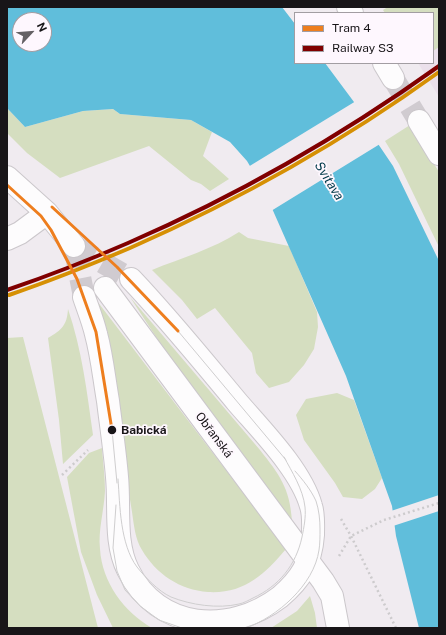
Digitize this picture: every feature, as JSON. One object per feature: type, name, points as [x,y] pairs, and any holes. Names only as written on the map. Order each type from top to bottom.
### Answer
[{"type":"street","points":[[419,121],[439,154]]},
{"type":"street","points":[[7,177],[47,213],[74,246]]},
{"type":"street","points":[[7,239],[20,233],[47,213]]},
{"type":"street","points":[[84,297],[96,332],[102,364],[118,479],[122,557],[128,570],[138,587],[153,602],[171,614],[186,620],[207,623],[228,622],[254,614],[273,602],[291,587],[302,573],[309,560],[312,545],[312,507],[302,484],[276,448],[173,326],[131,279]]},
{"type":"street","name":"Obřanská","points":[[106,288],[309,560],[332,596],[338,628]]},
{"type":"path","points":[[62,476],[90,448]]},
{"type":"path","points":[[396,628],[351,536],[384,520],[439,503]]},
{"type":"shaded area","points":[[388,7],[439,7],[439,97],[419,64],[434,64],[434,12],[384,12],[383,10]]},
{"type":"green space","points":[[388,7],[439,7],[439,47],[434,50],[434,12],[384,12],[383,10]]},
{"type":"green space","points":[[7,108],[25,127],[83,111],[113,109],[120,114],[191,120],[212,132],[203,156],[229,179],[210,191],[201,184],[191,180],[149,146],[60,178],[27,153],[7,133]]},
{"type":"green space","points":[[410,125],[439,172],[439,247],[399,164],[385,141]]},
{"type":"green space","points":[[239,232],[248,238],[289,246],[317,312],[318,327],[314,349],[304,365],[289,382],[269,388],[256,373],[252,353],[215,308],[197,319],[182,300],[152,270],[208,248]]},
{"type":"green space","points":[[130,297],[273,467],[286,490],[291,509],[292,521],[212,417],[171,360]]},
{"type":"green space","points":[[97,301],[286,549],[261,575],[243,586],[221,592],[198,591],[188,588],[170,579],[154,566],[140,546],[134,527],[123,446]]},
{"type":"green space","points":[[68,309],[77,340],[93,435],[63,464],[59,420],[48,338],[60,330],[63,326]]},
{"type":"green space","points":[[23,337],[98,628],[7,628],[7,338]]},
{"type":"green space","points":[[337,393],[354,400],[382,478],[375,489],[362,499],[343,497],[335,483],[304,440],[296,415],[306,399]]},
{"type":"green space","points":[[102,448],[105,491],[100,535],[100,549],[105,573],[116,595],[124,605],[132,614],[152,628],[113,628],[97,595],[81,552],[67,477],[89,453]]},
{"type":"green space","points":[[310,596],[315,613],[317,628],[271,628],[297,611]]},
{"type":"water","name":"Svitava","points":[[7,7],[282,7],[294,23],[294,64],[326,64],[354,102],[366,126],[393,166],[439,261],[439,628],[419,628],[396,536],[392,506],[346,376],[263,188],[247,161],[230,142],[191,120],[120,114],[113,109],[83,111],[25,127],[7,108]]},
{"type":"pier","points":[[356,101],[368,125],[380,144],[271,211],[261,189],[248,167]]},
{"type":"pier","points":[[439,495],[439,511],[393,526],[391,511]]},
{"type":"tunnel","points":[[393,78],[419,121]]},
{"type":"tunnel","points":[[74,246],[131,279]]},
{"type":"tunnel","points":[[74,246],[84,297]]},
{"type":"tram line","name":"4","points":[[7,185],[41,216],[51,230],[77,279],[96,332],[112,430]]},
{"type":"tram line","name":"4","points":[[52,207],[117,267],[178,331]]},
{"type":"tram line","points":[[178,331],[286,460]]},
{"type":"tram line","points":[[112,430],[117,483]]},
{"type":"tram line","points":[[118,479],[120,513],[127,547],[131,558],[137,567],[152,584],[171,597],[196,604],[214,606],[241,604],[271,587],[285,574],[295,557],[302,537],[305,514],[304,500],[300,487],[284,457]]},
{"type":"tram line","points":[[246,628],[270,616],[292,598],[302,587],[316,563],[320,540],[318,508],[312,493],[295,471]]},
{"type":"tram line","points":[[116,505],[113,548],[117,571],[125,590],[140,606],[159,620],[182,628]]},
{"type":"rail line","name":"S3","points":[[7,290],[98,256],[210,205],[327,140],[402,92],[439,66]]},
{"type":"transit line","points":[[9,295],[70,273],[130,248],[171,230],[250,190],[327,146],[402,98],[439,72]]},
{"type":"place","name":"Babická","points":[[112,430]]}]
